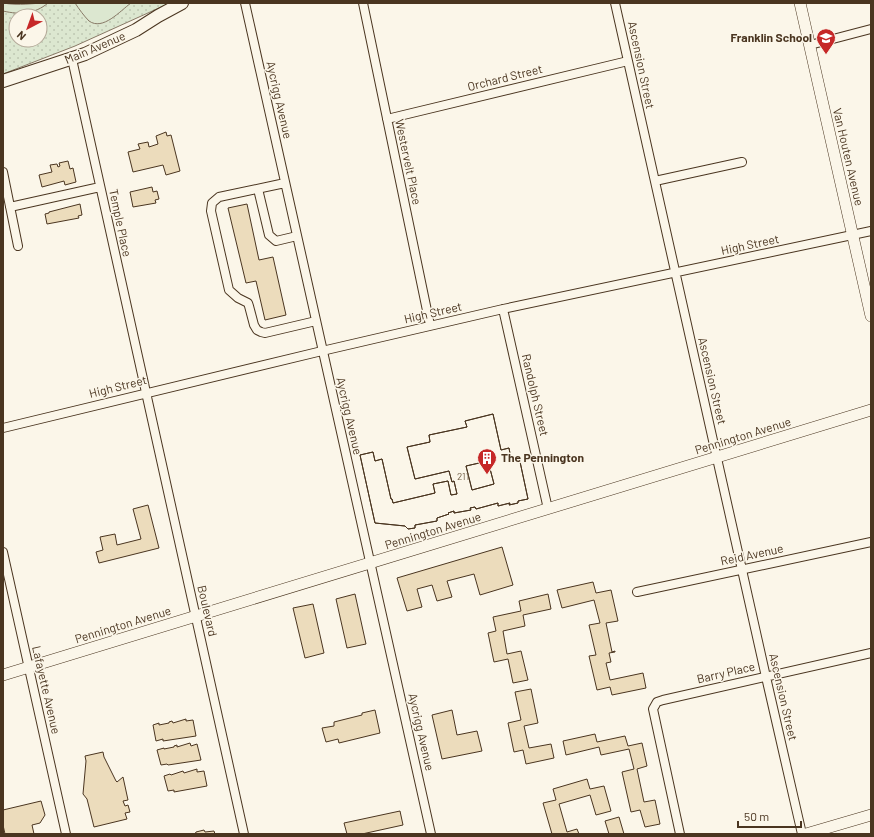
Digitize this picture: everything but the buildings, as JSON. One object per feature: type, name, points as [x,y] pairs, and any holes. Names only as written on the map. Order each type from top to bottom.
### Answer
[{"type":"main road","name":"Main Avenue","points":[[3,81],[84,54],[136,30],[182,3]]},
{"type":"street","name":"Aycrigg Avenue","points":[[245,3],[431,834]]},
{"type":"street","name":"Westervelt Place","points":[[362,3],[430,325]]},
{"type":"street","name":"Ascension Street","points":[[615,3],[802,834]]},
{"type":"street","name":"Van Houten Avenue","points":[[800,3],[871,316]]},
{"type":"street","points":[[810,45],[871,29]]},
{"type":"street","name":"Temple Place","points":[[72,59],[145,393]]},
{"type":"street","name":"Orchard Street","points":[[387,119],[628,61]]},
{"type":"street","points":[[654,181],[742,162]]},
{"type":"street","points":[[3,172],[18,246]]},
{"type":"street","points":[[285,183],[219,197],[212,203],[211,211],[230,290],[238,298],[248,303],[254,326],[261,332],[265,333],[316,321]]},
{"type":"street","points":[[10,207],[100,188]]},
{"type":"street","points":[[258,189],[269,235],[276,241],[297,236]]},
{"type":"street","name":"High Street","points":[[3,428],[430,325],[871,231]]},
{"type":"street","name":"Randolph Street","points":[[503,309],[548,509]]},
{"type":"street","name":"Boulevard","points":[[145,393],[244,834]]},
{"type":"street","name":"Pennington Avenue","points":[[3,675],[871,410]]},
{"type":"street","name":"Reid Avenue","points":[[637,592],[871,542]]},
{"type":"street","name":"Lafayette Avenue","points":[[3,552],[66,834]]},
{"type":"street","name":"Barry Place","points":[[680,834],[653,709],[657,702],[871,653]]},
{"type":"street","points":[[806,834],[871,815]]},
{"type":"green space","points":[[3,3],[170,3],[75,46],[3,74]]},
{"type":"green space","points":[[3,3],[48,3],[40,8],[8,8],[8,12],[3,11]]},
{"type":"green space","points":[[75,3],[131,3],[117,15],[100,24],[89,21]]},
{"type":"place","name":"Franklin School","points":[[826,55]]},
{"type":"place","name":"The Pennington","points":[[487,475]]}]
